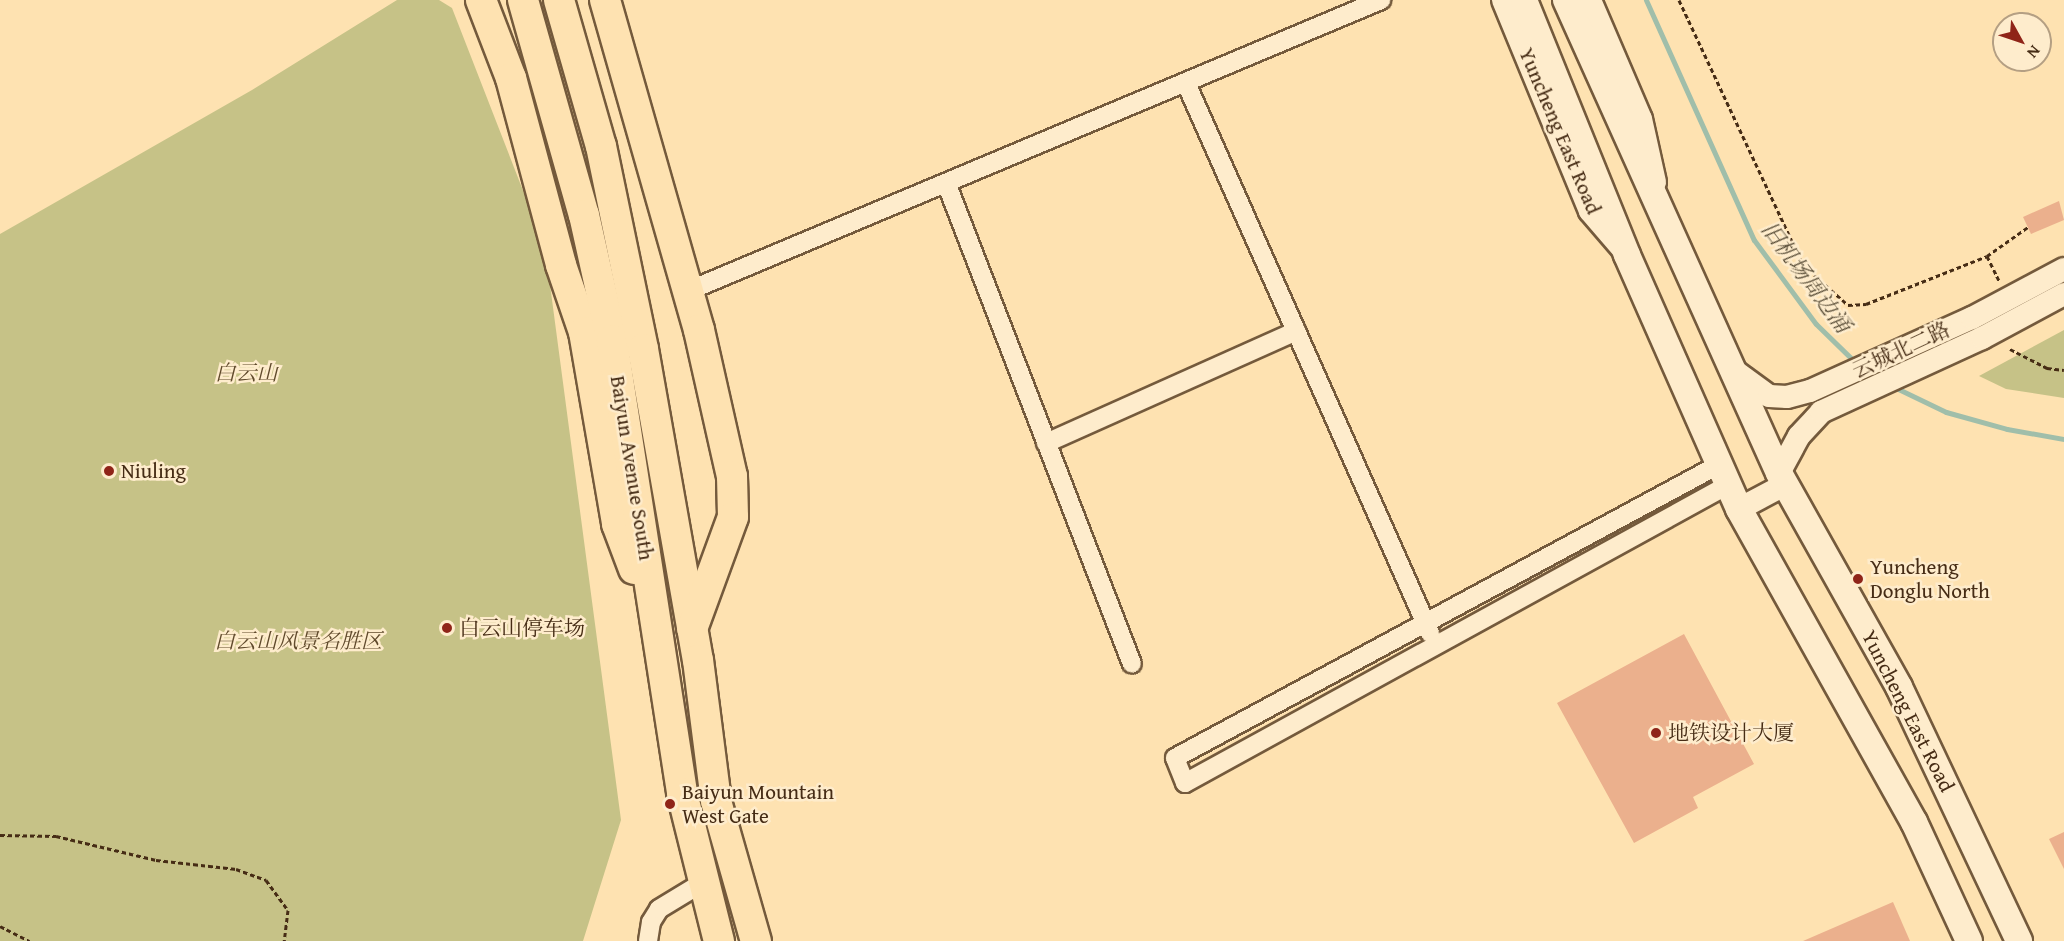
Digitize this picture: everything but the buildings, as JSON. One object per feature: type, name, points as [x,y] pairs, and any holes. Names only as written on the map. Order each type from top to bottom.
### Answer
[{"type":"highway","points":[[481,0],[511,78],[561,265],[584,332],[617,524],[656,626]]},
{"type":"highway","name":"Baiyun Avenue South","points":[[523,0],[584,215],[612,340],[682,793],[719,941]]},
{"type":"highway","name":"Baiyun Avenue South","points":[[560,0],[603,158],[643,349],[692,629],[716,801],[731,863],[756,941]]},
{"type":"highway","points":[[605,0],[688,291],[730,465],[733,517],[692,629]]},
{"type":"highway","name":"Baiyun Avenue South","points":[[731,863],[761,909],[773,941]]},
{"type":"main road","name":"Yuncheng East Road","points":[[1524,0],[1628,255],[1739,509],[1914,822],[1969,941]]},
{"type":"main road","name":"Yuncheng East Road","points":[[1566,0],[1665,225],[1736,372],[1782,478],[1899,687],[2019,941]]},
{"type":"street","points":[[688,291],[947,185],[1381,0]]},
{"type":"street","name":"Yuncheng East Road","points":[[1503,0],[1590,211],[1628,255]]},
{"type":"street","name":"Yuncheng East Road","points":[[1590,0],[1641,119],[1665,225]]},
{"type":"street","points":[[1186,83],[1435,646]]},
{"type":"street","points":[[947,185],[1132,664]]},
{"type":"street","name":"云城北二路","points":[[1977,328],[2008,298],[2064,268]]},
{"type":"street","name":"云城北二路","points":[[1736,372],[1776,398],[1834,392],[1977,328],[2064,294]]},
{"type":"street","points":[[1046,443],[1296,332]]},
{"type":"street","name":"云城北二路","points":[[1782,478],[1799,436],[1821,412],[1834,392]]},
{"type":"street","points":[[1724,474],[1435,646],[1185,783],[1175,758],[1425,623],[1724,474]]},
{"type":"street","points":[[1739,509],[1782,478]]},
{"type":"street","points":[[648,941],[651,922],[659,909],[705,881]]},
{"type":"path","points":[[1679,0],[1803,265],[1848,305],[1866,304],[1987,256],[2028,227]]},
{"type":"path","points":[[1987,256],[2008,298]]},
{"type":"path","points":[[2010,350],[2047,368],[2064,370]]},
{"type":"path","points":[[0,835],[56,836],[156,860],[236,869],[266,880],[288,910],[284,941]]},
{"type":"path","points":[[0,926],[29,941]]},
{"type":"green space","name":"白云山","points":[[397,0],[439,0],[452,8],[545,247],[621,820],[583,941],[0,941],[0,234],[252,90]]},
{"type":"green space","points":[[2064,330],[2064,398],[2006,389],[1979,376]]},
{"type":"waterway","name":"旧机场周边涌","points":[[1646,0],[1754,240],[1816,324],[1856,363]]},
{"type":"waterway","name":"旧机场周边涌","points":[[1892,386],[1946,412],[2007,429],[2064,439]]},
{"type":"place","name":"Niuling","points":[[109,471]]},
{"type":"place","name":"Yuncheng Donglu North","points":[[1858,579]]},
{"type":"place","name":"白云山停车场","points":[[447,628]]},
{"type":"place","name":"地铁设计大厦","points":[[1656,733]]},
{"type":"place","name":"Baiyun Mountain West Gate","points":[[670,804]]},
{"type":"park label","name":"白云山风景名胜区","points":[[298,641]]}]
